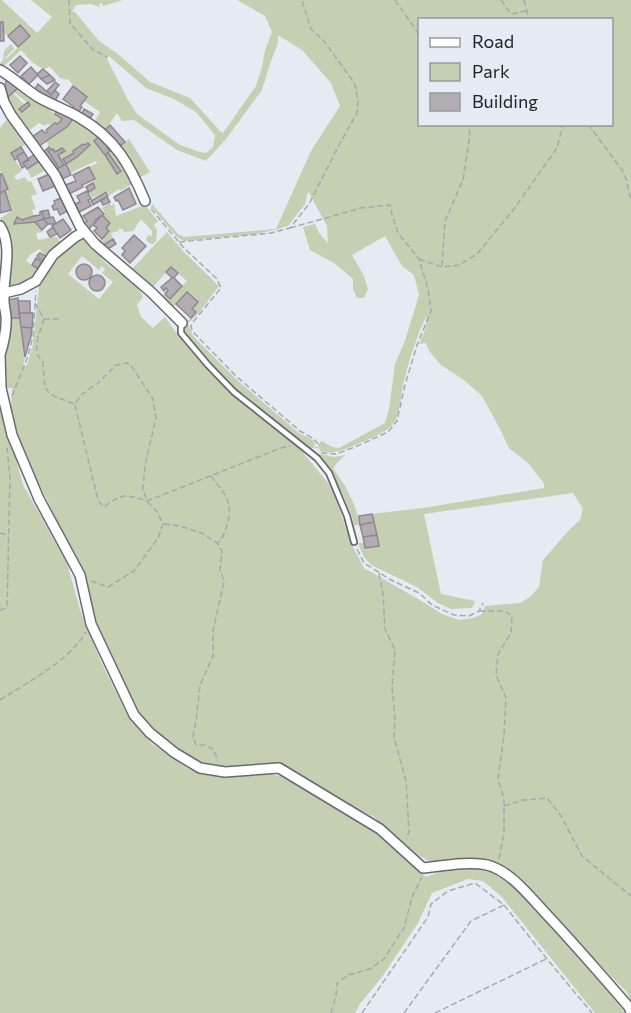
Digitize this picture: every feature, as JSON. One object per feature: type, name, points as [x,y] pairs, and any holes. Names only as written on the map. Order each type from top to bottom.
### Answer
[{"type":"street","points":[[0,70],[37,97],[82,118],[104,134],[116,146],[134,175],[145,201]]},
{"type":"street","points":[[0,88],[11,115],[55,175],[84,232],[182,323]]},
{"type":"street","points":[[0,225],[6,236],[7,244],[3,300],[6,334],[0,355],[1,388],[12,435],[39,500],[80,575],[91,624],[134,715],[150,733],[175,753],[200,768],[225,772],[279,768],[380,829],[423,868],[466,864],[487,865],[500,870],[518,884],[579,949],[631,1012]]},
{"type":"street","points":[[5,292],[12,292],[36,281],[53,255],[84,232]]},
{"type":"lane","points":[[182,323],[181,333],[234,392],[317,458],[329,472],[347,516],[354,542]]},
{"type":"path","points":[[69,0],[70,23],[92,49],[107,57]]},
{"type":"path","points":[[290,228],[309,204],[357,113],[358,100],[355,84],[324,41],[311,29],[302,0]]},
{"type":"path","points":[[394,0],[418,33]]},
{"type":"path","points":[[501,0],[511,14],[526,11]]},
{"type":"path","points":[[524,0],[528,18]]},
{"type":"path","points":[[442,267],[445,221],[463,180],[470,134],[468,126]]},
{"type":"path","points":[[418,259],[442,267],[459,265],[477,254],[514,209],[557,148],[562,126]]},
{"type":"path","points":[[589,126],[622,170],[631,202]]},
{"type":"path","points":[[145,201],[179,242],[217,279],[221,288],[193,322],[192,331],[237,377],[314,439],[318,444],[315,452],[336,454],[388,432],[396,422],[414,355],[430,311],[428,289],[418,259],[398,233],[390,205],[361,208],[271,233],[179,242]]},
{"type":"path","points":[[4,401],[12,396],[28,356],[33,336],[36,281]]},
{"type":"path","points":[[35,303],[44,319],[36,352],[43,362],[45,389],[50,394],[75,404]]},
{"type":"path","points":[[44,319],[61,319]]},
{"type":"path","points":[[80,575],[94,583],[108,586],[120,580],[134,571],[158,538],[163,524],[157,512],[147,501],[143,489],[145,465],[156,418],[153,399],[132,367],[127,363],[116,365],[98,383],[81,395],[75,404],[98,500],[104,507],[117,498],[129,495],[147,501],[281,448],[300,444]]},
{"type":"path","points":[[0,610],[7,608],[10,478],[7,447]]},
{"type":"path","points":[[211,476],[228,499],[231,513],[224,536],[217,543]]},
{"type":"path","points":[[163,524],[180,526],[201,533],[217,543],[222,551],[220,570],[224,581],[213,631],[213,656],[200,685],[193,736],[196,745],[205,745],[213,749],[217,758],[214,765]]},
{"type":"path","points":[[0,533],[8,535]]},
{"type":"path","points":[[354,542],[364,563],[391,580],[419,593],[432,605],[454,615],[469,616],[479,611],[505,611],[512,616],[510,633],[498,654],[496,675],[506,698],[498,779],[504,799],[504,833],[499,859],[493,867]]},
{"type":"path","points":[[380,573],[384,629],[395,650],[392,686],[394,737],[406,782],[409,832],[402,848]]},
{"type":"path","points":[[479,611],[483,603]]},
{"type":"path","points":[[0,700],[65,657],[82,639],[91,624]]},
{"type":"path","points":[[504,806],[523,800],[547,798],[561,816],[582,856],[631,896]]},
{"type":"path","points":[[331,1013],[337,983],[348,975],[370,969],[384,959],[399,936],[404,928],[412,897],[421,880],[423,868]]},
{"type":"path","points":[[362,1013],[428,917],[431,904],[448,891],[475,883],[504,905],[592,1013]]},
{"type":"path","points":[[404,1013],[471,921],[504,905]]},
{"type":"path","points":[[435,1013],[547,959]]},
{"type":"green space","points":[[0,0],[37,33],[52,17],[31,0],[123,0],[103,6],[102,3],[99,4],[100,7],[91,4],[76,5],[72,11],[99,41],[150,82],[190,98],[223,133],[256,86],[272,32],[265,16],[237,0],[631,0],[631,1000],[626,991],[523,882],[494,861],[431,862],[418,855],[374,817],[293,771],[264,764],[222,769],[196,761],[155,731],[135,708],[94,621],[78,562],[21,445],[11,408],[12,388],[4,388],[4,350],[8,318],[20,318],[25,357],[23,366],[27,365],[33,344],[39,286],[57,256],[82,237],[92,245],[105,262],[132,282],[140,291],[143,297],[137,305],[141,317],[153,328],[165,317],[209,371],[242,402],[300,449],[328,483],[353,547],[364,568],[442,614],[459,620],[473,618],[482,614],[485,606],[520,603],[530,597],[539,587],[543,560],[580,520],[583,509],[573,493],[424,514],[441,594],[475,601],[472,608],[451,609],[438,603],[417,587],[371,565],[364,557],[358,543],[364,543],[366,548],[379,545],[372,514],[544,488],[544,483],[528,463],[509,448],[482,396],[464,380],[441,365],[429,351],[426,343],[419,344],[425,330],[427,315],[413,349],[398,413],[392,425],[347,449],[333,452],[320,451],[318,446],[322,441],[339,448],[385,423],[395,364],[405,341],[419,295],[414,275],[402,266],[385,236],[352,255],[363,274],[368,289],[364,298],[357,298],[353,289],[353,279],[334,263],[310,250],[303,227],[315,224],[328,243],[327,226],[308,191],[305,204],[288,226],[274,230],[255,234],[184,241],[177,237],[151,207],[152,204],[178,234],[184,237],[276,229],[311,151],[340,106],[331,83],[302,50],[278,35],[278,43],[262,90],[226,139],[206,161],[177,150],[134,120],[122,121],[117,113],[105,130],[94,123],[100,112],[84,101],[87,97],[69,80],[60,78],[50,67],[43,69],[32,62],[21,50],[2,68],[0,63],[3,60],[4,51],[11,44],[14,49],[6,59],[30,36],[20,25],[8,36],[4,33],[3,22],[0,22]],"holes":[[[109,56],[146,88],[174,99],[196,112],[215,135],[213,147],[206,153],[180,145],[137,114],[107,59]],[[82,256],[99,270],[102,266],[105,269],[102,273],[113,282],[99,299],[68,274]]]},
{"type":"green space","points":[[19,87],[62,119],[60,122],[45,126],[39,123],[27,132],[6,99],[13,93],[25,105],[19,109],[22,112],[30,105],[14,92]]},
{"type":"green space","points":[[74,117],[101,134],[95,141],[117,173],[121,170],[108,153],[110,151],[107,147],[110,144],[113,147],[132,184],[110,195],[107,191],[92,198],[89,192],[95,187],[93,183],[85,186],[95,180],[89,167],[100,162],[96,161],[70,173],[58,155],[64,150],[62,148],[55,152],[51,150],[46,141],[68,126]],"holes":[[[88,143],[90,145],[66,164],[64,159],[74,153],[73,151]]]},
{"type":"green space","points":[[8,118],[28,143],[11,153],[22,171],[14,176],[17,180],[25,177],[28,182],[31,181],[37,194],[31,196],[36,209],[32,210],[34,216],[22,220],[17,217],[14,224],[35,222],[43,232],[36,233],[38,240],[57,237],[61,244],[48,257],[39,249],[30,255],[26,261],[40,270],[31,280],[10,288],[8,283],[12,238],[0,221],[11,211],[5,191],[8,189],[0,170],[0,128]]},
{"type":"green space","points":[[129,139],[150,172],[139,178],[120,146]]},
{"type":"green space","points":[[41,160],[48,169],[31,178],[27,169]]},
{"type":"green space","points":[[110,203],[111,206],[114,203],[116,216],[145,205],[158,221],[154,225],[157,230],[156,241],[153,244],[146,240],[148,235],[152,236],[152,231],[141,219],[133,231],[124,232],[123,229],[119,229],[111,233],[113,239],[103,245],[99,240],[109,231],[106,228],[110,223],[102,215],[105,213],[102,208]]},
{"type":"green space","points":[[167,232],[219,286],[198,314],[188,323],[193,336],[237,380],[299,433],[313,440],[314,448],[309,448],[235,390],[184,333],[183,328],[196,313],[192,309],[198,302],[187,292],[172,308],[161,297],[165,294],[170,298],[187,281],[171,267],[152,288],[131,270]]},
{"type":"green space","points":[[0,401],[23,485],[67,563],[80,610],[101,662],[127,714],[152,744],[189,769],[209,775],[270,774],[288,778],[386,838],[426,877],[447,869],[468,868],[489,870],[512,883],[581,956],[625,1013],[595,1013],[501,896],[483,881],[468,879],[432,893],[418,923],[355,1013],[0,1013]]},
{"type":"green space","points":[[318,454],[335,457],[345,455],[333,469],[350,496],[360,525],[354,525],[340,488],[329,469],[317,456]]},
{"type":"building","points":[[0,22],[3,22],[4,41],[0,41]]},
{"type":"building","points":[[20,25],[30,36],[18,47],[8,36]]},
{"type":"building","points":[[20,56],[27,63],[18,73],[10,65]]},
{"type":"building","points":[[31,67],[38,75],[29,84],[21,76]]},
{"type":"building","points":[[43,69],[50,75],[41,79],[37,74]]},
{"type":"building","points":[[50,75],[55,80],[47,84],[41,79]]},
{"type":"building","points":[[7,79],[19,87],[6,99],[4,88]]},
{"type":"building","points":[[55,82],[59,85],[51,95],[47,91]]},
{"type":"building","points":[[38,84],[51,95],[55,90],[59,94],[54,102],[41,96],[35,89]]},
{"type":"building","points":[[73,86],[87,97],[78,113],[63,99]]},
{"type":"building","points":[[28,102],[30,105],[22,112],[19,109]]},
{"type":"building","points":[[84,109],[93,114],[89,120],[81,115]]},
{"type":"building","points":[[58,110],[74,117],[68,126],[39,146],[32,137],[42,130],[47,132],[46,130],[55,123],[60,122],[62,119],[55,114]]},
{"type":"building","points":[[110,125],[125,142],[120,146],[105,130]]},
{"type":"building","points":[[101,134],[110,144],[107,147],[110,151],[105,155],[94,141]]},
{"type":"building","points":[[83,144],[90,145],[66,164],[63,159]]},
{"type":"building","points":[[21,147],[24,152],[15,160],[11,153]]},
{"type":"building","points":[[49,147],[55,152],[62,148],[65,151],[58,155],[64,165],[59,168],[47,149]]},
{"type":"building","points":[[47,149],[59,168],[55,170],[43,152]]},
{"type":"building","points":[[24,152],[29,160],[23,163],[25,166],[22,168],[17,156]]},
{"type":"building","points":[[36,153],[41,160],[27,169],[23,163]]},
{"type":"building","points":[[108,153],[121,171],[117,174],[105,155]]},
{"type":"building","points":[[66,164],[71,175],[60,180],[55,170]]},
{"type":"building","points":[[89,167],[95,179],[67,195],[63,186],[76,181],[73,175]]},
{"type":"building","points":[[52,173],[57,185],[43,191],[38,179]]},
{"type":"building","points":[[0,174],[8,189],[0,193]]},
{"type":"building","points":[[93,183],[95,188],[89,192],[86,187]]},
{"type":"building","points":[[129,188],[136,204],[123,210],[114,197]]},
{"type":"building","points":[[5,191],[11,210],[0,213],[0,193]]},
{"type":"building","points":[[87,191],[91,199],[88,200],[91,206],[79,212],[75,204],[80,202],[77,196]]},
{"type":"building","points":[[106,192],[108,196],[93,205],[91,201]]},
{"type":"building","points":[[63,197],[69,210],[60,215],[52,206],[55,204],[54,201]]},
{"type":"building","points":[[107,197],[110,202],[103,205],[101,201]]},
{"type":"building","points":[[98,207],[104,214],[95,220],[88,230],[83,224],[87,221],[83,216]]},
{"type":"building","points":[[48,210],[50,218],[44,219],[42,211]]},
{"type":"building","points":[[42,211],[44,219],[14,224],[17,217],[22,220],[40,215]]},
{"type":"building","points":[[102,215],[110,223],[106,228],[109,231],[102,239],[94,231],[97,228],[93,225]]},
{"type":"building","points":[[53,217],[56,224],[48,224],[43,219]]},
{"type":"building","points":[[43,219],[48,224],[42,230],[35,222]]},
{"type":"building","points":[[63,219],[71,230],[60,238],[52,226]]},
{"type":"building","points":[[53,227],[57,234],[50,237],[47,232]]},
{"type":"building","points":[[134,235],[146,246],[130,263],[122,255],[125,251],[122,248]]},
{"type":"building","points":[[113,239],[116,244],[106,250],[103,245]]},
{"type":"building","points":[[40,253],[48,257],[45,262],[37,256]]},
{"type":"building","points":[[36,258],[44,263],[40,270],[32,265]]},
{"type":"building","points":[[84,264],[92,272],[84,280],[76,272]]},
{"type":"building","points":[[171,267],[178,273],[174,278],[166,272]]},
{"type":"building","points":[[97,275],[105,283],[97,291],[89,283]]},
{"type":"building","points":[[173,277],[182,286],[170,299],[165,294],[168,290],[166,288],[164,291],[161,287]]},
{"type":"building","points":[[187,292],[198,302],[192,309],[196,312],[191,318],[176,304]]},
{"type":"building","points":[[18,298],[20,318],[11,318],[8,300]]},
{"type":"building","points":[[18,301],[30,301],[30,313],[19,313]]},
{"type":"building","points":[[19,313],[33,313],[32,328],[21,327]]},
{"type":"building","points":[[21,327],[32,328],[25,357]]},
{"type":"building","points":[[372,514],[374,522],[360,525],[359,516]]},
{"type":"building","points":[[374,522],[377,535],[363,537],[360,525]]},
{"type":"building","points":[[377,535],[379,546],[365,548],[363,537]]}]
